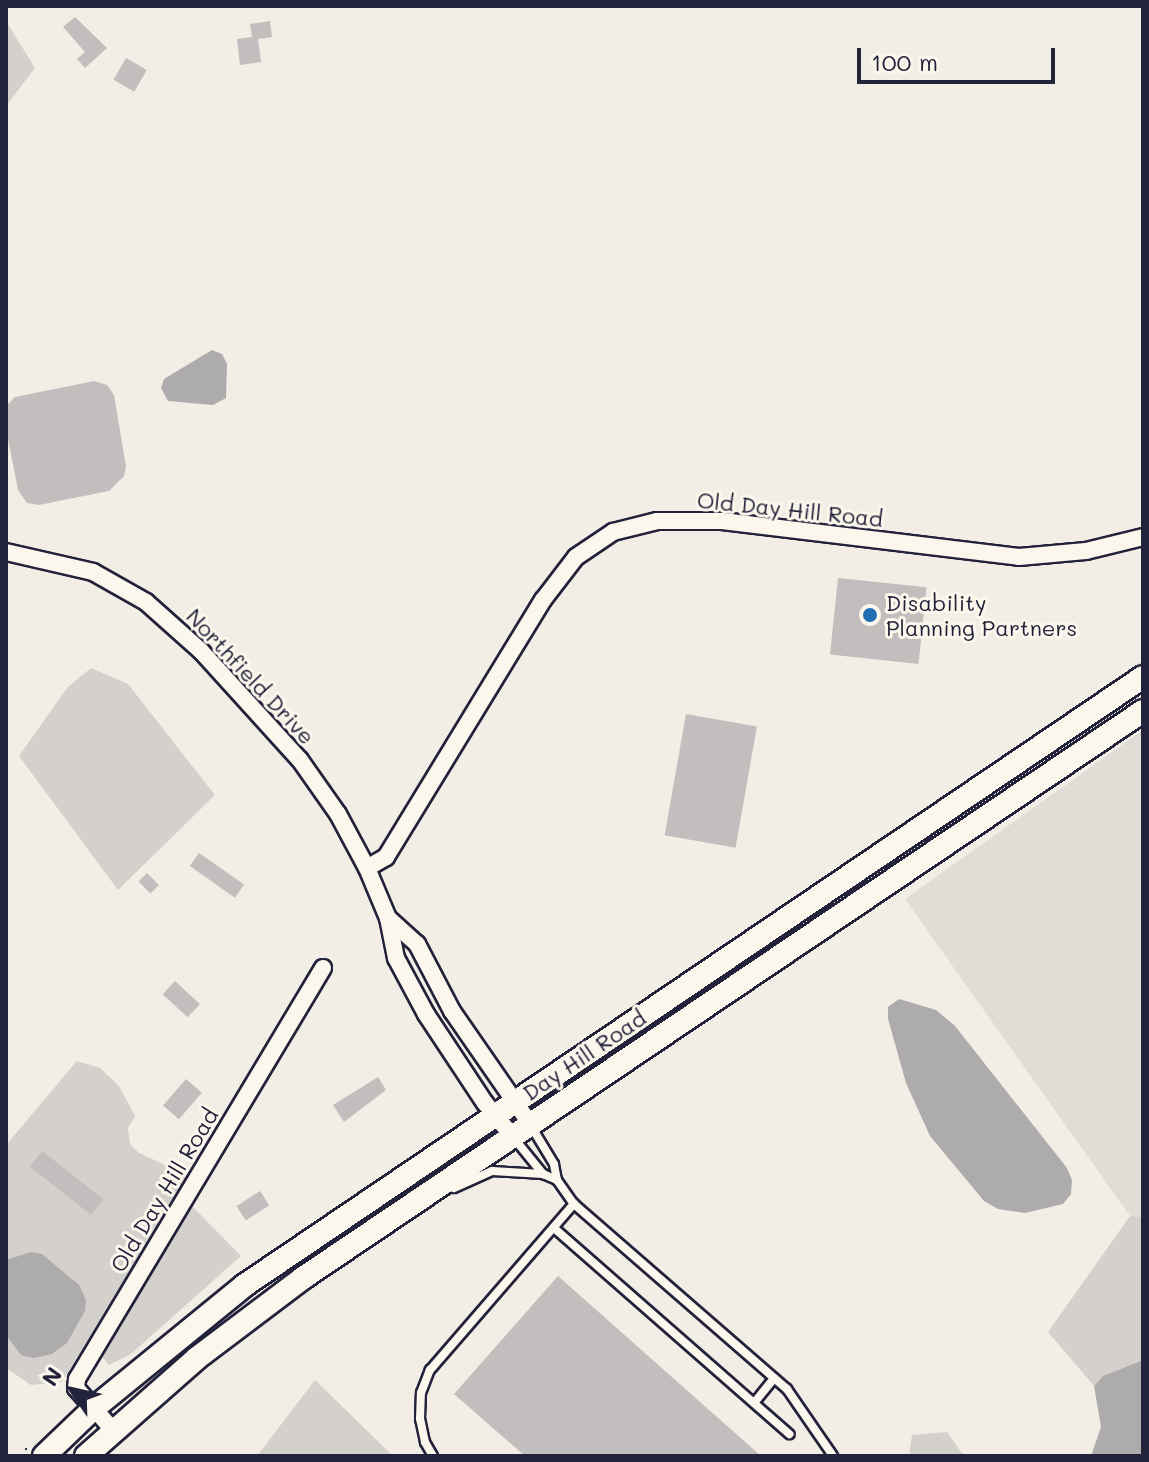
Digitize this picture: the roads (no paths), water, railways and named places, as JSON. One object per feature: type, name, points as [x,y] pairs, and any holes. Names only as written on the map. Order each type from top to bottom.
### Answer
[{"type":"main road","name":"Day Hill Road","points":[[44,1456],[93,1409],[245,1285],[1143,677]]},
{"type":"main road","points":[[1098,708],[1111,732]]},
{"type":"main road","name":"Day Hill Road","points":[[86,1456],[229,1332],[412,1203],[1143,711]]},
{"type":"main road","points":[[896,846],[911,867]]},
{"type":"street","name":"Old Day Hill Road","points":[[367,868],[386,857],[543,600],[576,557],[613,532],[657,521],[722,521],[1019,557],[1086,551],[1143,537]]},
{"type":"street","name":"Northfield Drive","points":[[6,552],[93,572],[164,615],[201,651],[313,776],[367,868],[388,918],[396,958],[410,985],[494,1115],[522,1131]]},
{"type":"street","name":"Northfield Drive","points":[[388,918],[417,944],[452,1011],[515,1102],[522,1131]]},
{"type":"street","name":"Old Day Hill Road","points":[[113,1430],[76,1388],[91,1353],[323,968]]},
{"type":"lane","points":[[522,1131],[543,1174]]},
{"type":"lane","points":[[522,1131],[554,1164],[557,1180],[574,1204],[787,1389],[833,1456]]},
{"type":"lane","points":[[412,1203],[492,1171],[543,1174],[557,1180]]},
{"type":"lane","points":[[433,1456],[425,1442],[420,1419],[421,1393],[430,1370],[574,1204]]},
{"type":"lane","points":[[554,1228],[789,1434]]},
{"type":"lane","points":[[754,1403],[774,1378]]},
{"type":"place","name":"Disability Planning Partners","points":[[870,615]]}]
